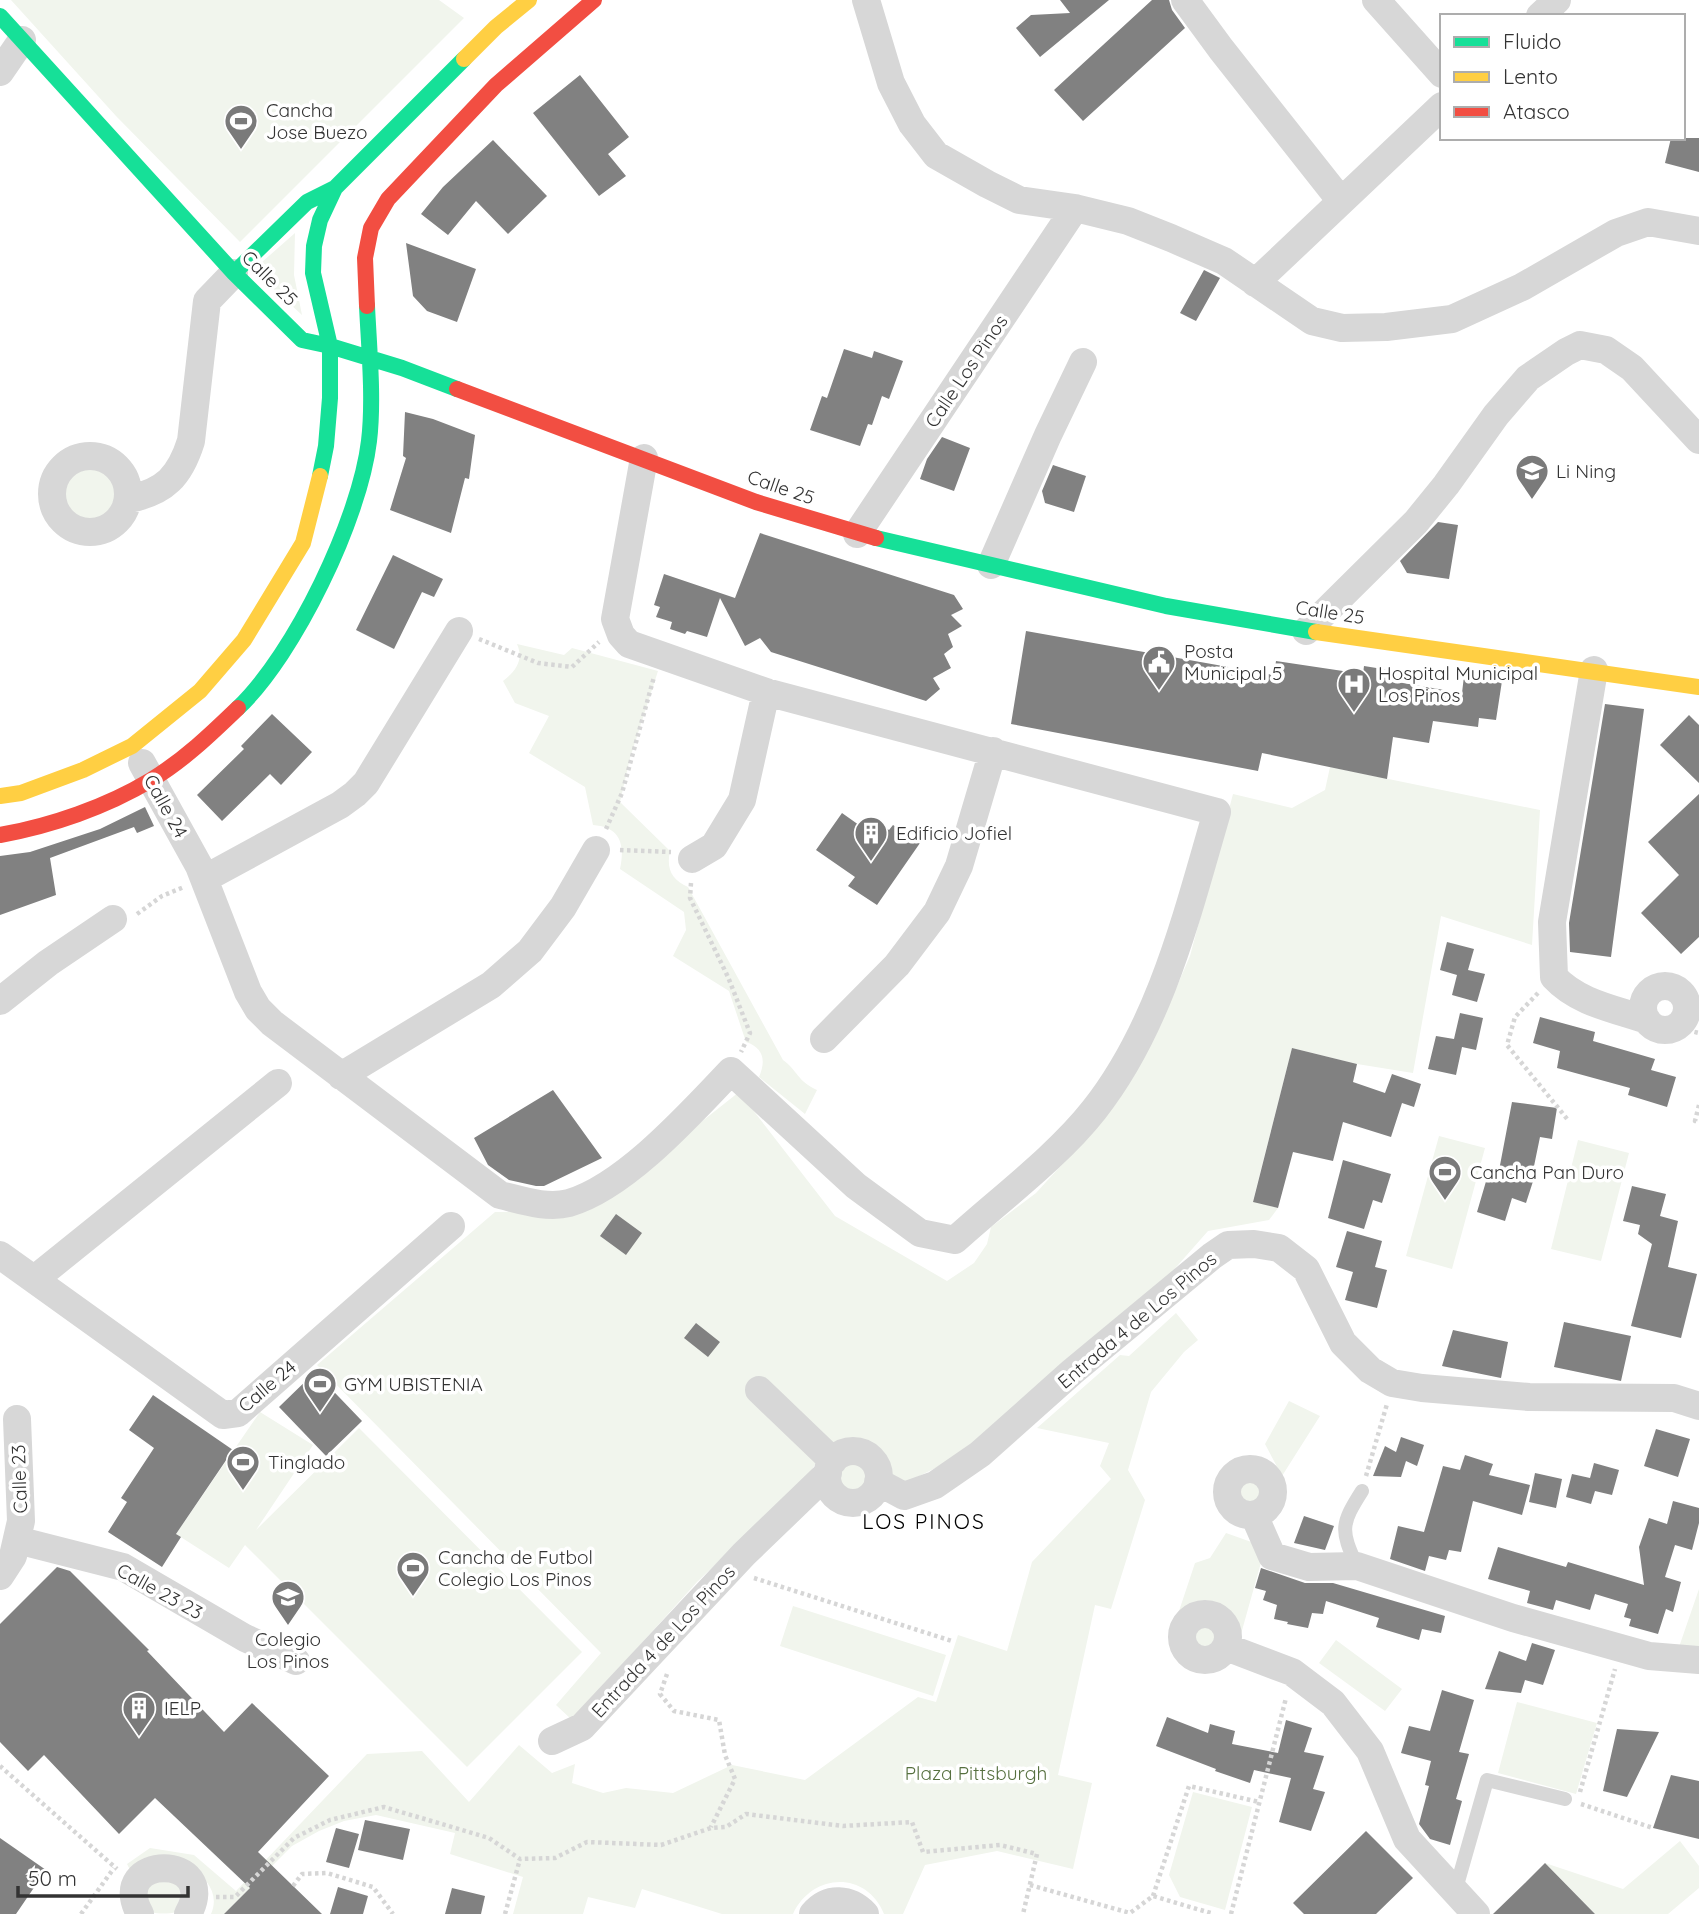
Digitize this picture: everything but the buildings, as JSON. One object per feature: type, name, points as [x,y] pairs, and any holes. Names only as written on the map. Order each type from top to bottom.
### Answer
[{"type":"main road","points":[[234,273],[307,202],[335,188],[496,27],[529,0]]},
{"type":"main road","points":[[0,835],[23,831],[93,808],[151,779],[197,747],[243,703],[278,659],[324,578],[353,508],[369,440],[370,359],[365,258],[371,228],[388,199],[496,85],[594,0]]},
{"type":"main road","name":"Calle 25","points":[[0,16],[234,273],[302,340],[402,368],[755,502],[857,534],[1166,606],[1306,631],[1699,687]]},
{"type":"main road","points":[[0,796],[21,793],[83,770],[132,746],[200,691],[244,640],[303,543],[326,446],[330,398],[330,346],[313,273],[314,246],[335,188]]},
{"type":"street","points":[[866,0],[891,83],[912,124],[936,155],[1019,200],[1075,208],[1128,221],[1224,261],[1312,321],[1342,328],[1386,327],[1452,318],[1522,287],[1616,233],[1648,222],[1699,231]]},
{"type":"street","points":[[1185,0],[1341,201]]},
{"type":"street","points":[[1376,0],[1440,72]]},
{"type":"street","points":[[1542,14],[1558,0]]},
{"type":"street","points":[[0,72],[22,40]]},
{"type":"street","points":[[1255,283],[1440,108]]},
{"type":"street","name":"Calle Los Pinos","points":[[857,534],[1075,208]]},
{"type":"street","points":[[128,499],[150,495],[167,484],[184,461],[191,441],[207,301],[234,273]]},
{"type":"street","points":[[1306,631],[1416,522],[1496,415],[1528,378],[1580,345],[1606,350],[1632,368],[1699,440]]},
{"type":"street","points":[[990,565],[1083,362]]},
{"type":"street","points":[[643,458],[615,619],[621,635],[629,644],[766,692],[1217,812],[1183,928],[1140,1038],[1094,1110],[1049,1157],[955,1240],[920,1233],[856,1186],[731,1071]]},
{"type":"street","points":[[202,873],[340,805],[355,794],[366,783],[459,631]]},
{"type":"street","points":[[1594,670],[1552,922],[1554,977],[1566,990],[1584,999],[1647,1020],[1660,1029],[1687,1030],[1687,1002],[1684,996],[1671,987],[1658,987],[1648,995],[1643,1008],[1647,1020]]},
{"type":"street","points":[[692,859],[714,846],[742,800],[766,692]]},
{"type":"street","name":"Calle 24","points":[[132,746],[202,873],[248,992],[258,1009],[272,1023],[500,1195],[536,1204],[567,1204],[599,1189],[645,1156],[691,1114],[731,1071]]},
{"type":"street","points":[[824,1039],[897,965],[937,912],[959,866],[993,751]]},
{"type":"street","points":[[341,1076],[491,985],[530,951],[563,907],[596,850]]},
{"type":"street","points":[[0,1001],[48,962],[113,919]]},
{"type":"street","points":[[36,1278],[278,1083]]},
{"type":"street","name":"Calle 24","points":[[0,1255],[36,1278],[223,1415],[238,1413],[451,1226]]},
{"type":"street","name":"Entrada 4 de Los Pinos","points":[[878,1482],[904,1496],[935,1485],[980,1454],[1072,1372],[1228,1245],[1254,1244],[1279,1248],[1306,1269],[1343,1343],[1370,1370],[1392,1383],[1529,1398],[1674,1398],[1699,1406]]},
{"type":"street","points":[[760,1390],[830,1467],[829,1489],[834,1495],[848,1503],[864,1501],[878,1482],[876,1465],[864,1454],[847,1452],[830,1467]]},
{"type":"street","name":"Calle 23","points":[[0,1576],[13,1556],[21,1521],[17,1419]]},
{"type":"street","name":"Entrada 4 de Los Pinos","points":[[552,1741],[582,1727],[830,1467]]},
{"type":"street","points":[[1254,1515],[1272,1556],[1309,1567],[1357,1566],[1513,1618],[1648,1656],[1699,1660]]},
{"type":"street","name":"Calle 23 23","points":[[17,1540],[123,1567],[245,1638],[296,1661]]},
{"type":"street","points":[[1226,1647],[1292,1672],[1333,1703],[1370,1751],[1407,1839],[1476,1914]]},
{"type":"street","points":[[140,1914],[135,1905],[135,1886],[141,1877],[158,1867],[178,1870],[192,1885],[194,1896],[188,1914]]},
{"type":"street","points":[[813,1914],[824,1904],[843,1901],[859,1908],[865,1914]]},
{"type":"lane","points":[[1357,1566],[1345,1541],[1345,1517],[1362,1490]]},
{"type":"lane","points":[[1455,1892],[1487,1780],[1565,1799]]},
{"type":"path","points":[[459,631],[538,663],[572,667],[618,626]]},
{"type":"path","points":[[660,654],[622,793],[596,850],[670,851],[692,859],[690,898],[728,977],[750,1033],[731,1071]]},
{"type":"path","points":[[113,919],[131,918],[202,873]]},
{"type":"path","points":[[1554,977],[1515,1017],[1507,1045],[1569,1120]]},
{"type":"path","points":[[1699,1105],[1695,1121],[1699,1121]]},
{"type":"path","points":[[1362,1490],[1392,1383]]},
{"type":"path","points":[[753,1578],[952,1642]]},
{"type":"path","points":[[1621,1648],[1577,1802],[1653,1828]]},
{"type":"path","points":[[650,1654],[667,1674],[660,1695],[674,1712],[719,1720],[725,1755],[735,1779],[710,1828]]},
{"type":"path","points":[[1231,1914],[1292,1672]]},
{"type":"path","points":[[0,1766],[135,1886]]},
{"type":"path","points":[[1030,1885],[1130,1913],[1153,1896],[1189,1786],[1259,1802]]},
{"type":"path","points":[[214,1897],[234,1898],[294,1838],[330,1820],[384,1807],[489,1838],[520,1859],[555,1857],[587,1842],[661,1845],[710,1828],[726,1827],[746,1814],[843,1826],[912,1822],[923,1852],[990,1845],[1037,1854],[1023,1914]]},
{"type":"path","points":[[505,1914],[520,1859]]},
{"type":"path","points":[[80,1914],[115,1867]]},
{"type":"path","points":[[293,1886],[302,1874],[327,1873],[373,1887],[393,1914]]},
{"type":"path","points":[[1153,1896],[1214,1914]]},
{"type":"green space","name":"Cancha Jose Buezo","points":[[11,0],[439,0],[464,18],[240,242],[116,116]]},
{"type":"green space","points":[[295,233],[294,275],[302,315],[253,270]]},
{"type":"green space","points":[[90,467],[109,475],[117,494],[109,513],[90,521],[71,513],[63,494],[71,475]]},
{"type":"green space","points":[[517,644],[564,655],[572,648],[658,671],[630,758],[620,802],[670,851],[672,873],[688,887],[783,1060],[805,1083],[817,1090],[805,1114],[759,1077],[762,1056],[757,1048],[746,1042],[729,991],[673,956],[686,930],[684,912],[620,869],[622,852],[619,839],[610,829],[593,825],[585,787],[529,753],[549,716],[515,703],[503,681],[518,665],[520,655]]},
{"type":"green space","points":[[1330,767],[1540,810],[1532,945],[1441,916],[1413,1073],[1357,1064],[1292,1048],[1253,1201],[1278,1208],[1269,1220],[1208,1231],[1156,1290],[960,1456],[905,1483],[888,1478],[884,1456],[871,1445],[848,1441],[825,1452],[809,1475],[697,1582],[572,1720],[556,1705],[601,1653],[317,1365],[495,1212],[540,1212],[681,1138],[739,1092],[835,1216],[947,1281],[974,1263],[987,1244],[991,1227],[1036,1193],[1097,1126],[1155,1037],[1190,956],[1233,794],[1292,808],[1325,790]]},
{"type":"green space","name":"Cancha Pan Duro","points":[[1439,1136],[1485,1148],[1452,1269],[1406,1256]]},
{"type":"green space","points":[[1578,1140],[1629,1153],[1601,1261],[1551,1249]]},
{"type":"green space","name":"Plaza Pittsburgh","points":[[1176,1313],[1198,1340],[1184,1352],[1151,1392],[1128,1470],[1145,1500],[1111,1609],[1095,1605],[1058,1775],[1092,1783],[1073,1869],[997,1851],[925,1865],[903,1914],[884,1914],[876,1900],[865,1890],[839,1882],[825,1884],[813,1891],[802,1900],[793,1914],[722,1914],[642,1889],[635,1908],[588,1897],[583,1914],[513,1914],[523,1877],[450,1854],[455,1833],[376,1815],[344,1821],[292,1846],[224,1914],[211,1914],[213,1893],[206,1881],[191,1866],[133,1876],[127,1864],[150,1848],[194,1855],[236,1891],[367,1754],[422,1751],[469,1802],[519,1745],[552,1773],[575,1764],[572,1783],[603,1793],[626,1788],[673,1793],[732,1765],[805,1780],[918,1697],[936,1702],[958,1635],[1007,1651],[1032,1562],[1111,1479],[1100,1466],[1109,1443],[1037,1428],[1120,1355],[1129,1356]]},
{"type":"green space","points":[[1289,1401],[1320,1416],[1282,1476],[1265,1444]]},
{"type":"green space","name":"Cancha de Futbol Colegio Los Pinos","points":[[260,1412],[313,1445],[256,1530],[359,1428],[582,1652],[467,1767],[245,1545],[229,1568],[176,1534]]},
{"type":"green space","points":[[854,1460],[867,1466],[873,1479],[867,1492],[854,1498],[841,1492],[835,1479],[841,1466]]},
{"type":"green space","points":[[1250,1476],[1261,1480],[1265,1491],[1261,1502],[1250,1506],[1239,1502],[1235,1491],[1239,1480]]},
{"type":"green space","points":[[1226,1533],[1257,1544],[1262,1559],[1241,1634],[1230,1615],[1215,1606],[1198,1605],[1178,1614],[1195,1563],[1210,1558]]},
{"type":"green space","points":[[1699,1589],[1699,1649],[1679,1647]]},
{"type":"green space","points":[[793,1606],[946,1655],[933,1696],[780,1646]]},
{"type":"green space","points":[[1205,1621],[1216,1625],[1220,1636],[1216,1647],[1205,1651],[1194,1647],[1190,1636],[1194,1625]]},
{"type":"green space","points":[[1336,1640],[1402,1689],[1385,1711],[1319,1663]]},
{"type":"green space","points":[[1517,1702],[1597,1723],[1576,1794],[1498,1773]]},
{"type":"green space","points":[[1193,1792],[1252,1807],[1225,1910],[1180,1897],[1169,1875]]},
{"type":"green space","points":[[1680,1841],[1699,1866],[1699,1888],[1668,1914],[1595,1914],[1545,1863],[1623,1889]]},
{"type":"green space","points":[[160,1876],[182,1888],[176,1912],[151,1912],[145,1888]]},
{"type":"traffic: fast","points":[[0,16],[234,273],[302,340],[402,368],[457,389]]},
{"type":"traffic: fast","points":[[320,476],[326,446],[330,398],[330,346],[313,273],[314,246],[320,220],[335,188],[464,59]]},
{"type":"traffic: fast","points":[[234,273],[307,202],[335,188]]},
{"type":"traffic: fast","points":[[238,708],[260,684],[302,620],[322,583],[353,508],[369,441],[371,374],[367,306]]},
{"type":"traffic: fast","points":[[876,538],[1166,606],[1316,632]]},
{"type":"traffic: slow","points":[[464,59],[496,27],[529,0]]},
{"type":"traffic: slow","points":[[0,796],[21,793],[83,770],[132,746],[200,691],[244,640],[303,543],[320,476]]},
{"type":"traffic: slow","points":[[1316,632],[1699,687]]},
{"type":"traffic: jam","points":[[367,306],[365,258],[371,228],[388,199],[496,85],[594,0]]},
{"type":"traffic: jam","points":[[457,389],[756,502],[876,538]]},
{"type":"traffic: jam","points":[[0,835],[78,814],[134,790],[186,755],[238,708]]},
{"type":"place","name":"Cancha Jose Buezo","points":[[241,151]]},
{"type":"place","name":"Li Ning","points":[[1532,501]]},
{"type":"place","name":"Posta Municipal 5","points":[[1159,692]]},
{"type":"place","name":"Hospital Municipal Los Pinos","points":[[1354,714]]},
{"type":"place","name":"Edificio Jofiel","points":[[871,863]]},
{"type":"place","name":"Cancha Pan Duro","points":[[1445,1202]]},
{"type":"place","name":"GYM UBISTENIA","points":[[320,1414]]},
{"type":"place","name":"Tinglado","points":[[243,1492]]},
{"type":"place","name":"Cancha de Futbol Colegio Los Pinos","points":[[413,1598]]},
{"type":"place","name":"Colegio Los Pinos","points":[[288,1627]]},
{"type":"place","name":"IELP","points":[[139,1738]]},
{"type":"district","name":"LOS PINOS","points":[[924,1522]]}]
